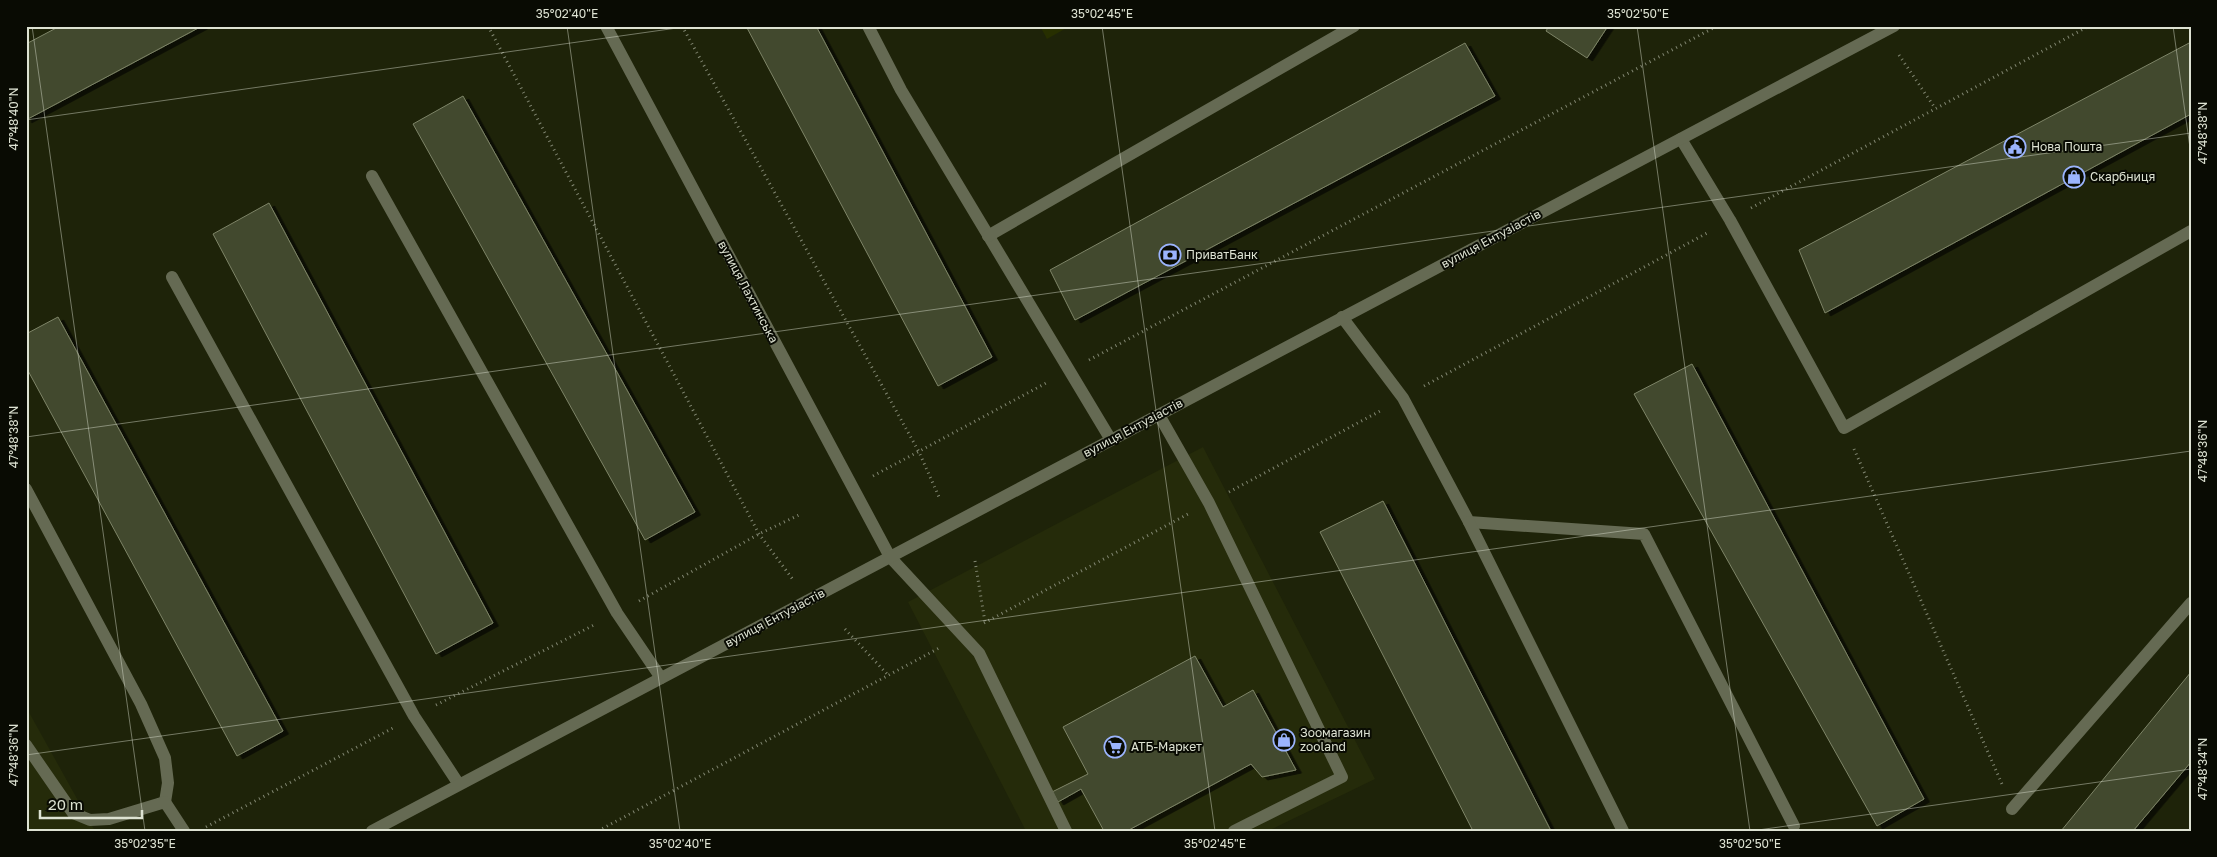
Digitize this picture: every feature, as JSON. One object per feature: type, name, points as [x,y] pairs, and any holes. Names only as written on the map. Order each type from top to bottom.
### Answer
[{"type":"street","name":"вулиця Лахтинська","points":[[606,26],[890,557],[979,653],[1066,831]]},
{"type":"street","points":[[868,26],[901,90],[1111,440]]},
{"type":"street","points":[[988,236],[1354,26]]},
{"type":"street","name":"вулиця Ентузіастів","points":[[372,831],[458,783],[661,678],[1894,26]]},
{"type":"street","points":[[1681,139],[1730,220],[1844,428],[2191,230]]},
{"type":"street","points":[[372,176],[617,613],[661,678]]},
{"type":"street","points":[[172,277],[414,716],[458,783]]},
{"type":"street","points":[[1342,318],[1403,398],[1469,522],[1623,831]]},
{"type":"street","points":[[1159,415],[1209,503],[1342,777],[1234,831]]},
{"type":"street","points":[[26,489],[141,704],[166,758],[168,783],[165,802],[184,831]]},
{"type":"street","points":[[1469,522],[1644,534],[1794,826]]},
{"type":"street","points":[[2012,808],[2191,603]]},
{"type":"street","points":[[26,745],[73,813],[90,820],[109,819],[165,802]]},
{"type":"path","points":[[488,26],[759,534],[794,582]]},
{"type":"path","points":[[682,26],[919,452],[938,497]]},
{"type":"path","points":[[871,478],[1718,26]]},
{"type":"path","points":[[598,831],[1209,503],[2089,26]]},
{"type":"path","points":[[1899,55],[1935,108]]},
{"type":"path","points":[[1844,428],[2012,808]]},
{"type":"path","points":[[199,831],[414,716],[617,613],[759,534],[801,514]]},
{"type":"path","points":[[975,561],[986,623]]},
{"type":"path","points":[[845,629],[888,675]]},
{"type":"shaded area","points":[[1040,26],[1070,26],[1047,39]]},
{"type":"shaded area","points":[[1203,447],[1375,779],[1268,831],[1026,831],[908,602]]},
{"type":"shaded area","points":[[26,707],[95,831],[26,831]]},
{"type":"building","points":[[60,26],[202,26],[26,120],[26,44]]},
{"type":"building","points":[[746,26],[816,26],[992,357],[938,386]]},
{"type":"building","points":[[1549,26],[1608,26],[1587,58],[1546,31]]},
{"type":"building","points":[[2191,42],[2191,114],[1825,313],[1799,250]]},
{"type":"building","points":[[1465,43],[1495,96],[1075,320],[1050,270]]},
{"type":"building","points":[[463,96],[695,512],[645,540],[413,124]]},
{"type":"building","points":[[269,203],[493,623],[436,654],[213,234]]},
{"type":"building","points":[[58,317],[283,731],[237,756],[26,367],[26,334]]},
{"type":"building","points":[[1692,364],[1924,799],[1877,826],[1634,394]]},
{"type":"building","points":[[1383,501],[1551,831],[1473,831],[1320,532]]},
{"type":"building","points":[[1195,656],[1223,707],[1253,690],[1296,770],[1262,777],[1251,764],[1127,831],[1104,831],[1081,789],[1058,802],[1052,792],[1088,774],[1063,727]]},
{"type":"building","points":[[2191,672],[2191,762],[2133,831],[2061,831]]},
{"type":"place","name":"Нова Пошта","points":[[2015,147]]},
{"type":"place","name":"Скарбниця","points":[[2074,177]]},
{"type":"place","name":"ПриватБанк","points":[[1170,255]]},
{"type":"place","name":"Зоомагазин zooland","points":[[1284,740]]},
{"type":"place","name":"АТБ-Маркет","points":[[1115,747]]}]
